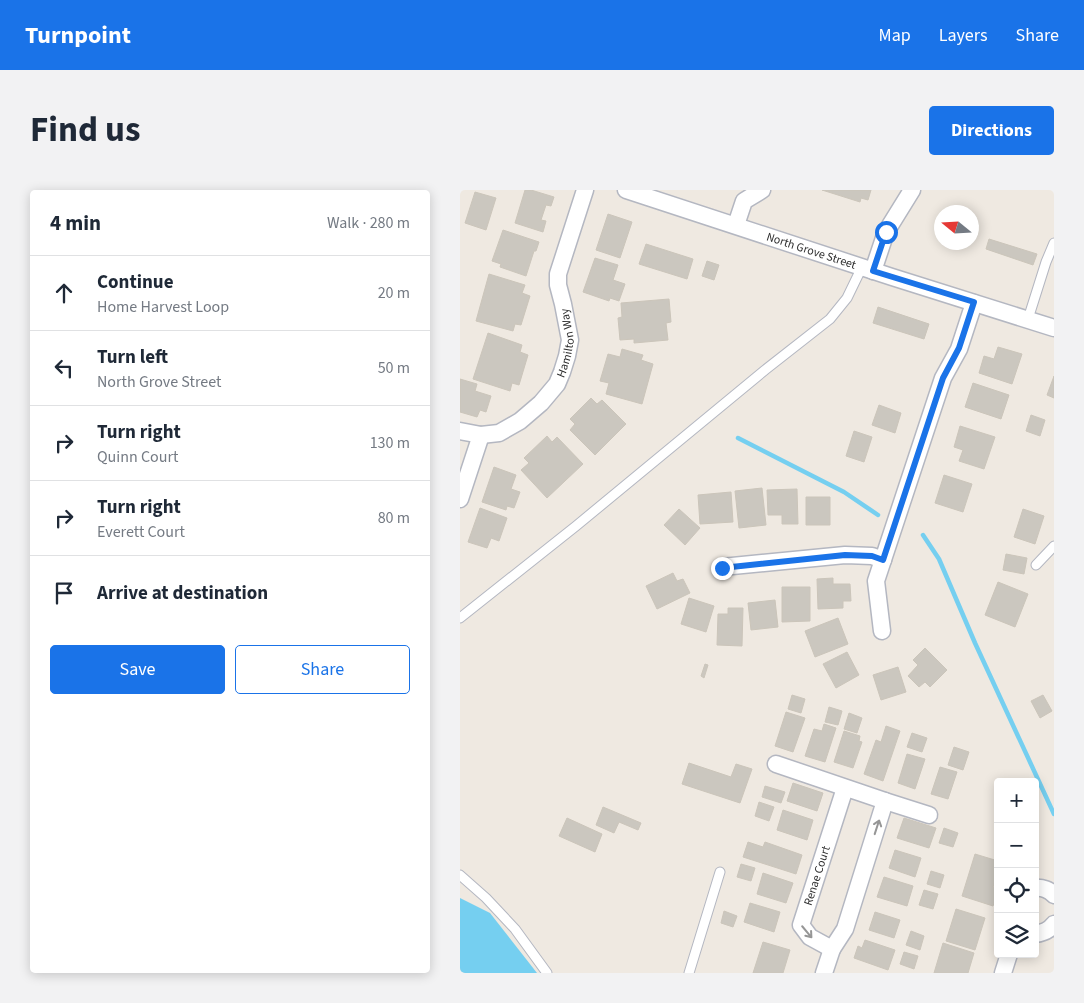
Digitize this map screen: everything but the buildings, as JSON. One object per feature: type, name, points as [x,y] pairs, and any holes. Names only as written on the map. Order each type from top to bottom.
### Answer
[{"type":"street","name":"Hamilton Way","points":[[460,431],[481,436],[499,433],[520,421],[541,403],[557,384],[567,356],[570,340],[558,285],[558,274],[585,190]]},
{"type":"street","name":"North Grove Street","points":[[626,190],[1054,328]]},
{"type":"street","points":[[736,225],[744,201],[762,190]]},
{"type":"street","points":[[868,269],[886,232],[912,190]]},
{"type":"street","points":[[882,631],[876,581],[943,378],[959,348],[974,302]]},
{"type":"street","points":[[460,499],[481,436]]},
{"type":"street","points":[[722,568],[845,555],[872,556],[883,560]]},
{"type":"street","points":[[776,764],[929,815]]},
{"type":"street","name":"Renae Court","points":[[832,949],[810,937],[801,925],[845,788]]},
{"type":"street","points":[[824,973],[832,949],[844,929],[886,801]]},
{"type":"street","points":[[1039,888],[1051,892],[1054,895]]},
{"type":"street","points":[[1039,934],[1042,934],[1054,924]]},
{"type":"street","points":[[1003,973],[1008,958]]},
{"type":"lane","points":[[1028,319],[1054,242]]},
{"type":"lane","points":[[460,618],[830,319],[868,269]]},
{"type":"lane","points":[[1036,565],[1054,546]]},
{"type":"lane","points":[[689,973],[720,872]]},
{"type":"lane","points":[[460,875],[486,898],[515,929],[547,973]]},
{"type":"water","points":[[460,898],[490,913],[537,973],[460,973]]},
{"type":"waterway","points":[[738,438],[844,492],[878,515]]},
{"type":"waterway","points":[[923,535],[939,559],[975,643],[1054,814]]},
{"type":"route","points":[[722,568],[845,555],[872,556],[883,560],[943,378],[959,348],[974,302],[873,271],[886,232]]}]
